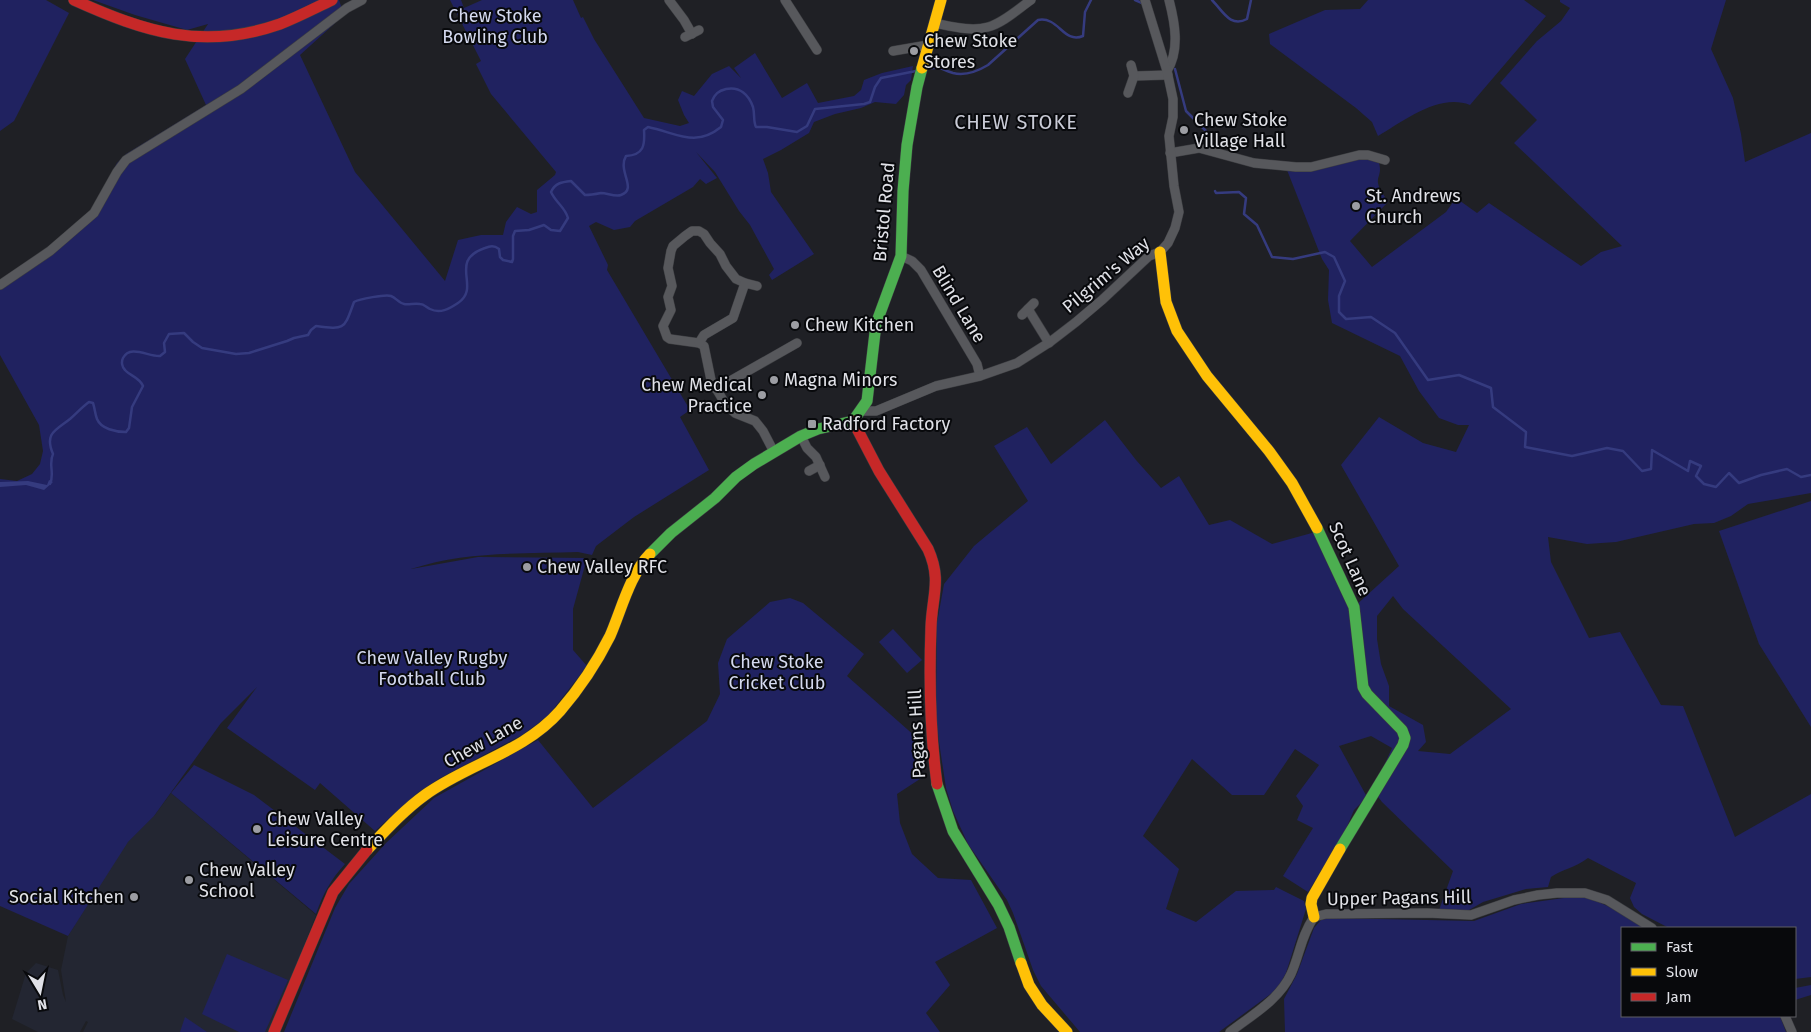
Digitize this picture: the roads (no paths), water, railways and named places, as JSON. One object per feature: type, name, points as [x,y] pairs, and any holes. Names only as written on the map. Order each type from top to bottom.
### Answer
[{"type":"street","points":[[74,0],[115,19],[150,31],[193,37],[228,36],[275,26],[332,0]]},
{"type":"street","points":[[0,285],[50,252],[94,212],[126,160],[241,89],[347,8],[362,0]]},
{"type":"street","points":[[668,0],[684,20],[692,34]]},
{"type":"street","points":[[785,0],[817,50]]},
{"type":"street","name":"Bristol Road","points":[[853,421],[867,401],[876,324],[901,256],[907,145],[921,70],[941,0]]},
{"type":"street","points":[[934,23],[952,27],[985,28],[996,24],[1006,12],[1031,0]]},
{"type":"street","points":[[1134,76],[1167,73],[1174,56],[1174,23],[1169,1]]},
{"type":"street","name":"Pilgrim's Way","points":[[861,411],[876,411],[936,386],[980,376],[1017,362],[1049,343],[1102,300],[1149,256],[1160,252],[1168,243],[1175,228],[1179,212],[1168,136],[1173,116],[1174,99],[1146,4]]},
{"type":"street","points":[[893,51],[928,45]]},
{"type":"street","points":[[1128,93],[1134,76],[1131,65]]},
{"type":"street","points":[[1170,152],[1199,148],[1254,163],[1296,167],[1311,167],[1359,155],[1368,155],[1385,160]]},
{"type":"street","points":[[757,286],[736,279],[704,234],[699,231],[692,231],[673,246],[671,251],[668,268],[672,286],[668,296],[671,310],[663,326],[670,339],[699,343],[704,346],[711,380],[726,405],[735,413],[755,422],[763,431],[774,452]]},
{"type":"street","name":"Scot Lane","points":[[1160,252],[1166,302],[1177,331],[1207,376],[1260,438],[1292,483],[1319,531],[1354,607],[1363,687],[1367,694],[1402,730],[1404,738],[1403,744],[1374,796],[1326,871],[1312,898],[1314,917]]},
{"type":"street","name":"Blind Lane","points":[[901,256],[912,261],[920,270],[977,364],[980,376]]},
{"type":"street","points":[[699,343],[704,334],[733,318],[745,283]]},
{"type":"street","points":[[1028,309],[1049,343]]},
{"type":"street","points":[[716,389],[797,343]]},
{"type":"street","name":"Chew Lane","points":[[274,1032],[333,892],[357,861],[384,832],[425,795],[473,767],[521,743],[559,712],[593,667],[609,637],[635,576],[648,557],[671,533],[715,498],[736,477],[774,452],[801,436],[818,429],[853,421]]},
{"type":"street","name":"Pagans Hill","points":[[853,421],[879,474],[928,549],[934,562],[937,584],[931,626],[931,736],[935,776],[944,808],[966,854],[998,904],[1009,927],[1029,985],[1063,1031]]},
{"type":"street","points":[[801,436],[807,448],[816,456],[825,477]]},
{"type":"street","points":[[809,471],[820,465]]},
{"type":"street","name":"Upper Pagans Hill","points":[[1314,917],[1326,914],[1400,913],[1471,915],[1514,900],[1557,892],[1585,893],[1607,900],[1650,927]]},
{"type":"street","points":[[1230,1032],[1280,992],[1291,974],[1302,938],[1314,917]]},
{"type":"street","points":[[1785,1017],[1792,1032]]},
{"type":"waterway","points":[[927,69],[939,68],[962,74],[980,69],[988,65],[1038,20],[1051,22],[1070,36],[1083,36],[1085,12],[1091,0]]},
{"type":"waterway","points":[[1135,0],[1142,3]]},
{"type":"waterway","points":[[1212,0],[1227,17],[1236,21],[1247,19],[1251,0]]},
{"type":"waterway","points":[[1175,69],[1186,111],[1206,131],[1209,140]]},
{"type":"waterway","points":[[50,484],[53,454],[51,437],[56,429],[89,402],[93,403],[97,419],[102,425],[113,431],[126,432],[129,428],[132,407],[143,386],[124,369],[123,358],[130,352],[135,351],[160,356],[165,352],[164,343],[169,334],[184,333],[202,348],[236,354],[249,353],[308,335],[316,326],[333,328],[342,326],[348,318],[354,302],[378,296],[391,296],[404,304],[421,304],[437,311],[444,310],[458,303],[464,297],[467,289],[466,267],[468,260],[474,253],[494,246],[499,249],[500,257],[503,260],[512,262],[513,236],[515,231],[529,230],[544,225],[551,230],[560,231],[568,218],[551,192],[557,185],[571,181],[585,195],[601,193],[621,195],[626,192],[628,188],[624,168],[626,156],[637,154],[640,151],[644,140],[644,130],[648,127],[694,138],[712,133],[721,127],[723,120],[713,107],[712,101],[719,92],[731,88],[740,90],[749,99],[753,107],[756,127],[797,132],[807,126],[815,109],[870,102],[875,87],[881,78],[916,71]]},
{"type":"waterway","points":[[1215,191],[1216,193],[1239,192],[1246,198],[1244,214],[1257,225],[1272,257],[1293,259],[1325,252],[1334,257],[1345,281],[1339,296],[1339,312],[1346,319],[1371,317],[1395,333],[1428,380],[1459,375],[1491,388],[1493,407],[1526,432],[1525,447],[1572,456],[1607,448],[1623,451],[1642,471],[1651,469],[1652,450],[1688,471],[1690,461],[1701,466],[1696,476],[1704,484],[1716,487],[1729,473],[1739,483],[1761,475],[1787,469],[1801,477],[1811,475]]},
{"type":"place","name":"Chew Stoke Stores","points":[[914,51]]},
{"type":"place","name":"Chew Stoke Village Hall","points":[[1184,130]]},
{"type":"place","name":"St. Andrews Church","points":[[1356,206]]},
{"type":"place","name":"Chew Kitchen","points":[[795,325]]},
{"type":"place","name":"Magna Minors","points":[[774,380]]},
{"type":"place","name":"Chew Medical Practice","points":[[762,395]]},
{"type":"place","name":"Radford Factory","points":[[812,424]]},
{"type":"place","name":"Chew Valley RFC","points":[[527,567]]},
{"type":"place","name":"Chew Valley Leisure Centre","points":[[257,829]]},
{"type":"place","name":"Chew Valley School","points":[[189,880]]},
{"type":"place","name":"Social Kitchen","points":[[134,897]]},
{"type":"district","name":"CHEW STOKE","points":[[1016,122]]},
{"type":"park label","name":"Chew Stoke Bowling Club","points":[[495,26]]},
{"type":"park label","name":"Chew Valley Rugby Football Club","points":[[432,668]]},
{"type":"park label","name":"Chew Stoke Cricket Club","points":[[777,672]]}]
